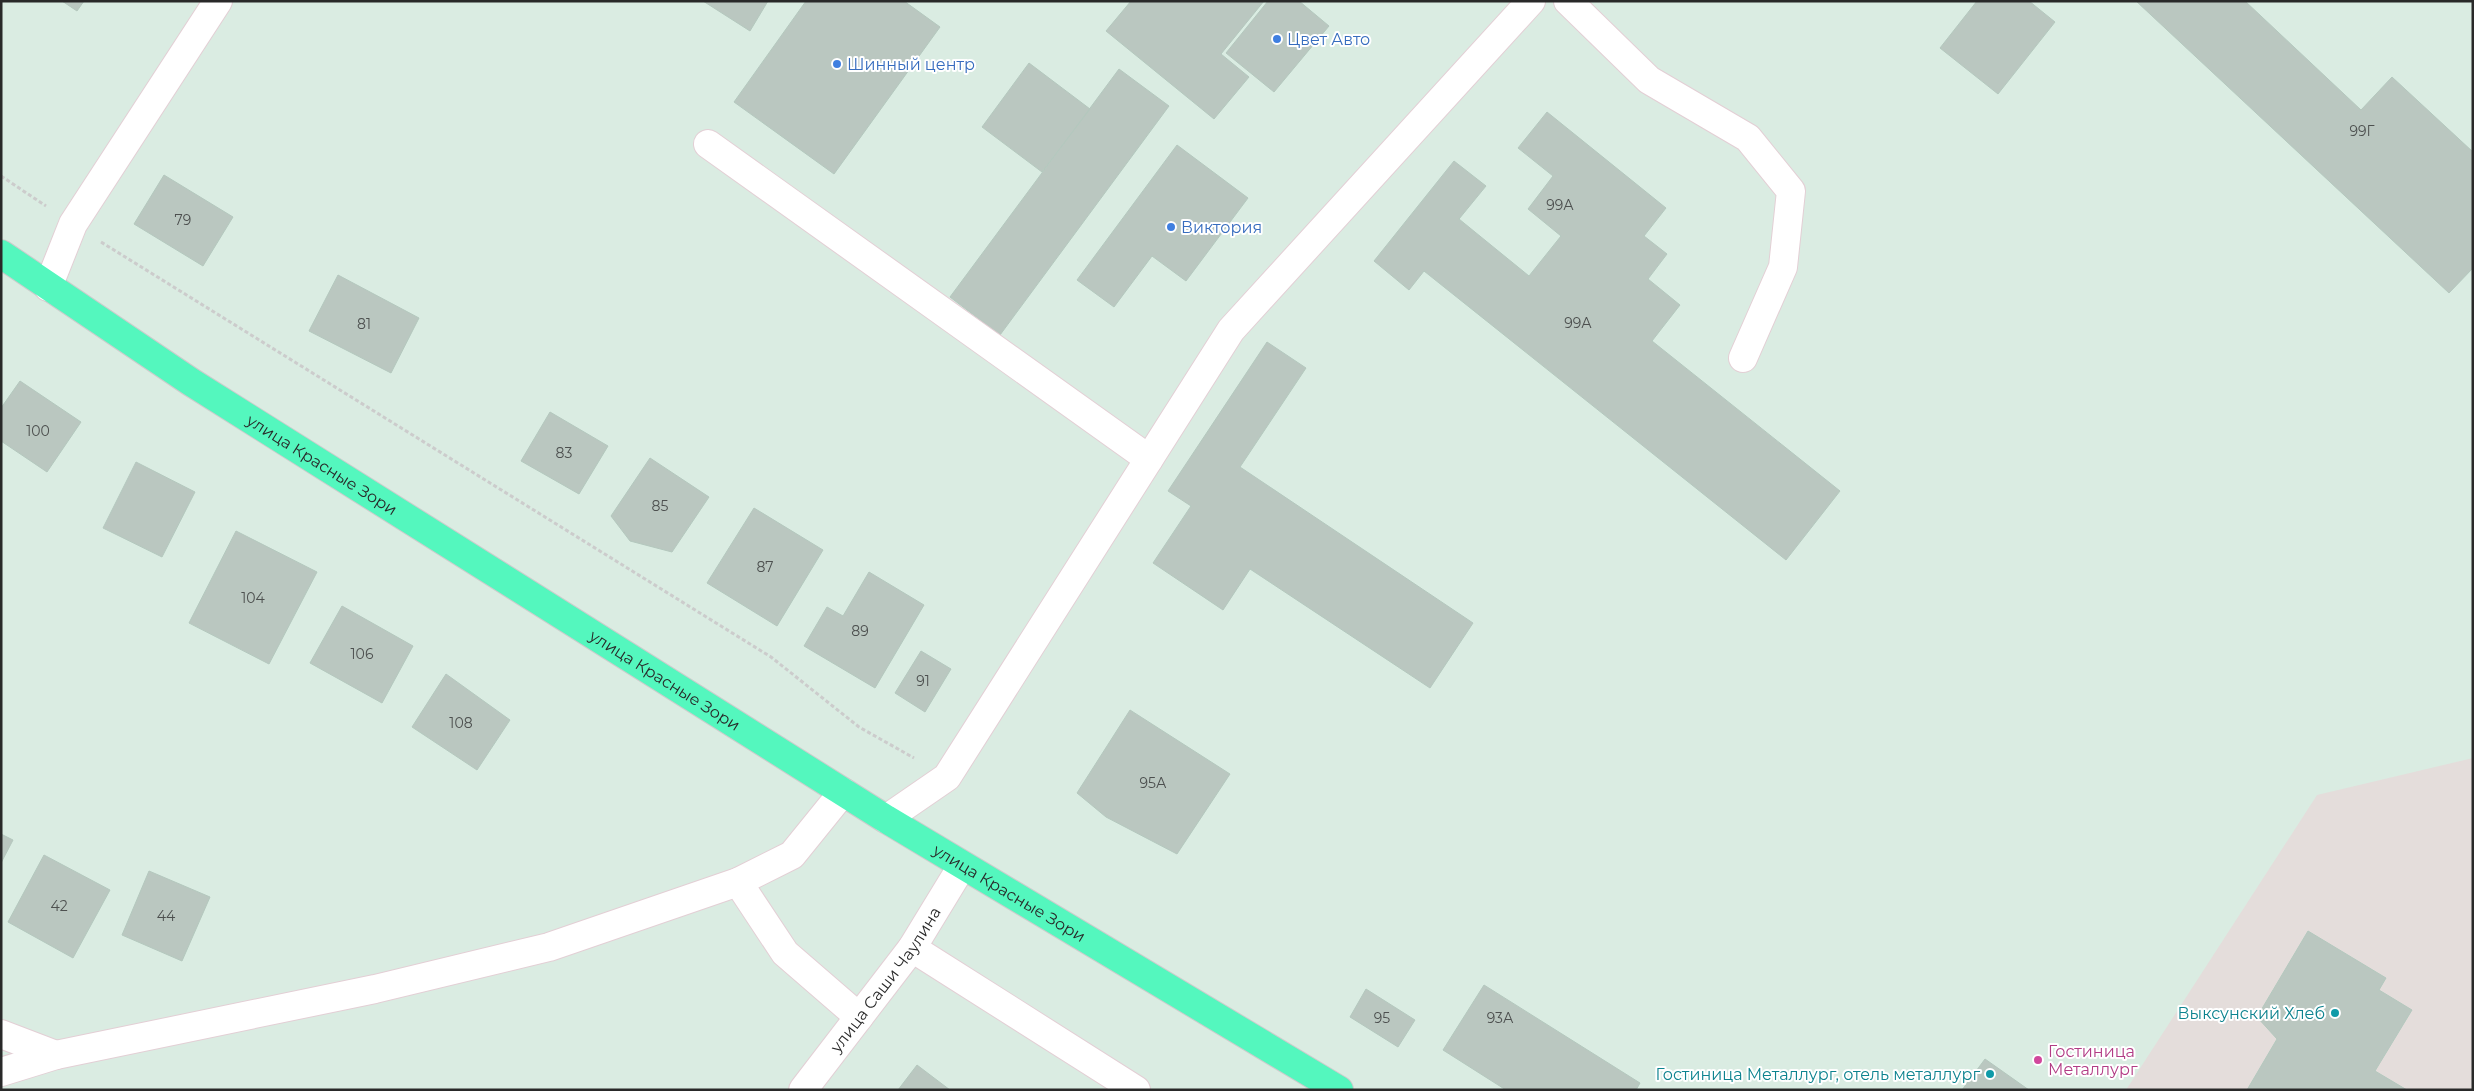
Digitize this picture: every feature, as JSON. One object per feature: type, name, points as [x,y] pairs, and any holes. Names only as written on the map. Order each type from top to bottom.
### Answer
[{"type":"main road","name":"улица Красные Зори","points":[[1,254],[191,382],[886,819],[1339,1090]]},
{"type":"street","points":[[48,287],[73,224],[218,1]]},
{"type":"street","points":[[886,819],[947,777],[1231,330],[1531,1]]},
{"type":"street","points":[[1568,1],[1649,80],[1748,138],[1792,191],[1783,268],[1743,358]]},
{"type":"street","points":[[708,144],[1148,459]]},
{"type":"street","points":[[1,1072],[56,1055],[375,989],[548,947],[738,882],[792,855],[843,792]]},
{"type":"street","name":"улица Саши Чаулина","points":[[803,1090],[912,948],[962,866]]},
{"type":"street","points":[[738,882],[785,952],[859,1017]]},
{"type":"street","points":[[912,948],[1136,1090]]},
{"type":"street","points":[[1,1034],[56,1055]]},
{"type":"path","points":[[1,176],[73,224],[771,657],[859,727],[947,777]]},
{"type":"shaded area","points":[[2473,758],[2473,1090],[2126,1090],[2317,795]]},
{"type":"building","points":[[62,1],[84,1],[77,11]]},
{"type":"building","points":[[703,1],[768,1],[750,31]]},
{"type":"building","name":"Шинный центр","points":[[806,1],[904,1],[940,27],[834,174],[734,102]]},
{"type":"building","points":[[1131,1],[1264,1],[1221,54],[1249,77],[1214,119],[1106,31]]},
{"type":"building","name":"Цвет Авто","points":[[1268,1],[1299,1],[1329,26],[1274,92],[1226,53]]},
{"type":"building","points":[[1977,1],[2029,1],[2055,22],[1998,94],[1940,48]]},
{"type":"building","points":[[2136,1],[2245,1],[2361,110],[2392,77],[2473,152],[2473,268],[2449,293]]},
{"type":"building","points":[[1029,63],[1090,109],[1042,172],[982,127]]},
{"type":"building","points":[[1119,69],[1169,106],[1000,335],[950,297]]},
{"type":"building","points":[[1547,112],[1666,208],[1644,236],[1667,254],[1648,279],[1680,305],[1652,341],[1840,491],[1786,560],[1424,271],[1409,290],[1374,261],[1454,161],[1486,186],[1459,219],[1529,276],[1561,236],[1528,209],[1553,176],[1518,148]]},
{"type":"building","name":"Виктория","points":[[1177,145],[1248,198],[1186,281],[1152,256],[1114,307],[1077,280]]},
{"type":"building","points":[[164,175],[233,217],[203,266],[134,224]]},
{"type":"building","points":[[338,275],[419,318],[391,373],[309,331]]},
{"type":"building","points":[[1267,342],[1306,368],[1240,467],[1473,623],[1430,688],[1250,569],[1223,610],[1153,563],[1191,506],[1168,491]]},
{"type":"building","points":[[20,381],[81,422],[47,472],[1,441],[1,408]]},
{"type":"building","points":[[550,412],[608,446],[579,494],[521,461]]},
{"type":"building","points":[[650,458],[709,497],[672,552],[630,541],[611,516]]},
{"type":"building","points":[[136,462],[195,492],[162,557],[103,528]]},
{"type":"building","points":[[754,508],[823,550],[777,626],[707,583]]},
{"type":"building","points":[[236,531],[317,572],[269,664],[189,623]]},
{"type":"building","points":[[869,572],[924,605],[875,688],[804,646],[827,607],[843,616]]},
{"type":"building","points":[[342,606],[413,646],[382,703],[310,663]]},
{"type":"building","points":[[921,651],[951,669],[925,712],[895,693]]},
{"type":"building","points":[[446,674],[510,720],[477,770],[412,727]]},
{"type":"building","points":[[1130,710],[1230,774],[1177,854],[1106,817],[1077,793]]},
{"type":"building","points":[[1,834],[13,840],[1,863]]},
{"type":"building","points":[[44,855],[110,890],[73,958],[8,922]]},
{"type":"building","points":[[149,871],[210,897],[182,961],[122,935]]},
{"type":"building","name":"Выксунский Хлеб","points":[[2308,931],[2386,978],[2379,990],[2412,1010],[2375,1071],[2407,1090],[2247,1090],[2277,1039],[2257,1017]]},
{"type":"building","points":[[1484,985],[1640,1083],[1636,1090],[1506,1090],[1443,1050]]},
{"type":"building","points":[[1366,989],[1415,1020],[1398,1047],[1350,1017]]},
{"type":"building","name":"Гостиница Металлург, отель металлург","points":[[1985,1059],[2029,1090],[1962,1090]]},
{"type":"building","points":[[917,1065],[950,1090],[898,1090]]},
{"type":"place","name":"Цвет Авто","points":[[1277,39]]},
{"type":"place","name":"Шинный центр","points":[[837,64]]},
{"type":"place","name":"Виктория","points":[[1171,227]]},
{"type":"place","name":"Выксунский Хлеб","points":[[2335,1013]]},
{"type":"place","name":"Гостиница Металлург","points":[[2038,1060]]},
{"type":"place","name":"Гостиница Металлург, отель металлург","points":[[1990,1074]]}]
